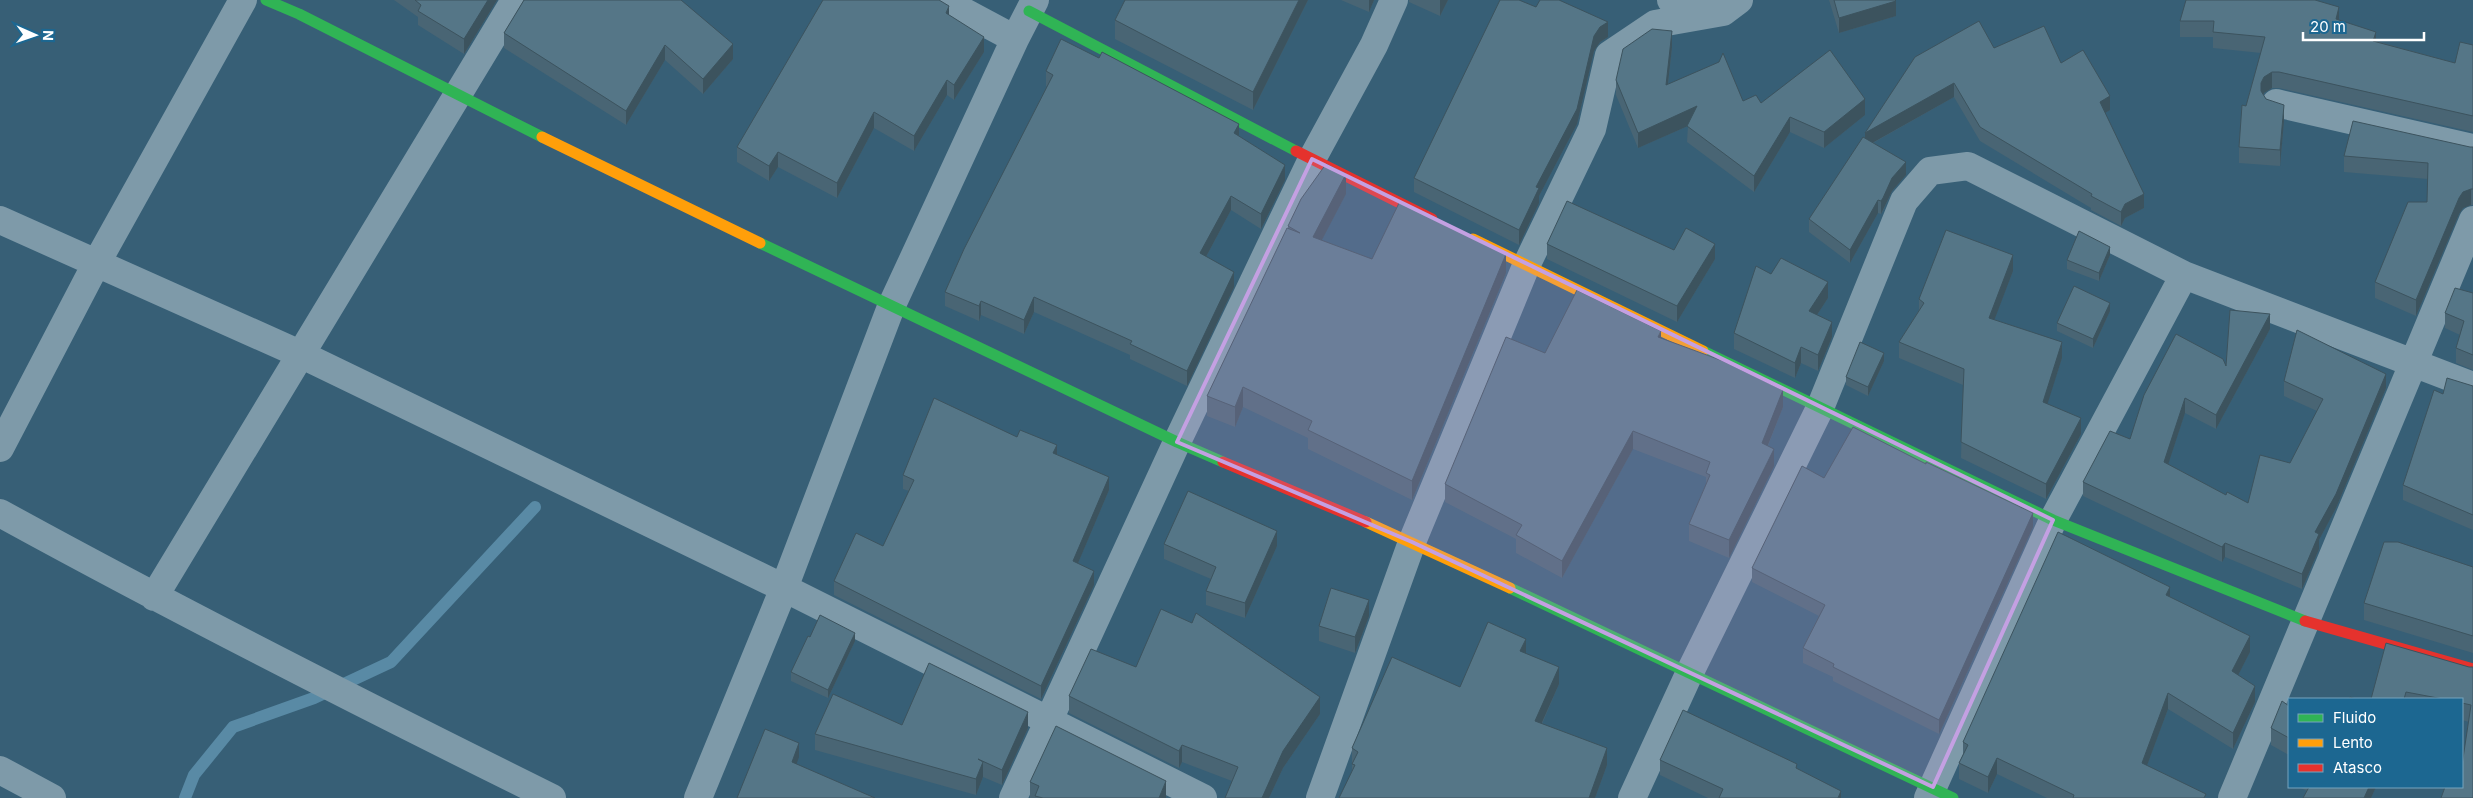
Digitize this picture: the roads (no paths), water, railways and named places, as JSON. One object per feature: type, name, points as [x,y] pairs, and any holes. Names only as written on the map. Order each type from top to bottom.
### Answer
[{"type":"street","points":[[0,448],[96,264],[243,0]]},
{"type":"street","points":[[266,0],[299,14],[458,96],[891,307],[1177,442],[1412,542],[1938,794],[2053,520],[2184,275]]},
{"type":"street","points":[[154,597],[515,0]]},
{"type":"street","points":[[942,0],[1015,39]]},
{"type":"street","points":[[1012,798],[1050,721],[1177,442],[1312,159],[1374,45],[1394,0]]},
{"type":"street","points":[[1671,0],[1731,6]]},
{"type":"street","points":[[698,798],[784,588],[891,307],[1032,5],[1312,159],[1446,226]]},
{"type":"street","points":[[1320,798],[1412,542],[1526,266],[1592,129],[1610,55],[1656,24],[1731,6]]},
{"type":"street","points":[[2276,102],[2473,148]]},
{"type":"street","points":[[1632,798],[1689,674],[1820,408],[1904,201],[1930,171],[1968,166],[2184,275],[2473,386]]},
{"type":"street","points":[[0,220],[300,354],[784,588],[1203,798]]},
{"type":"street","points":[[2232,798],[2473,220]]},
{"type":"street","points":[[1464,235],[2053,520],[2306,621],[2473,669]]},
{"type":"street","points":[[0,512],[154,597],[332,689],[552,798]]},
{"type":"street","points":[[0,770],[52,798]]},
{"type":"waterway","points":[[185,798],[194,775],[233,727],[314,698],[391,662],[535,507]]}]
